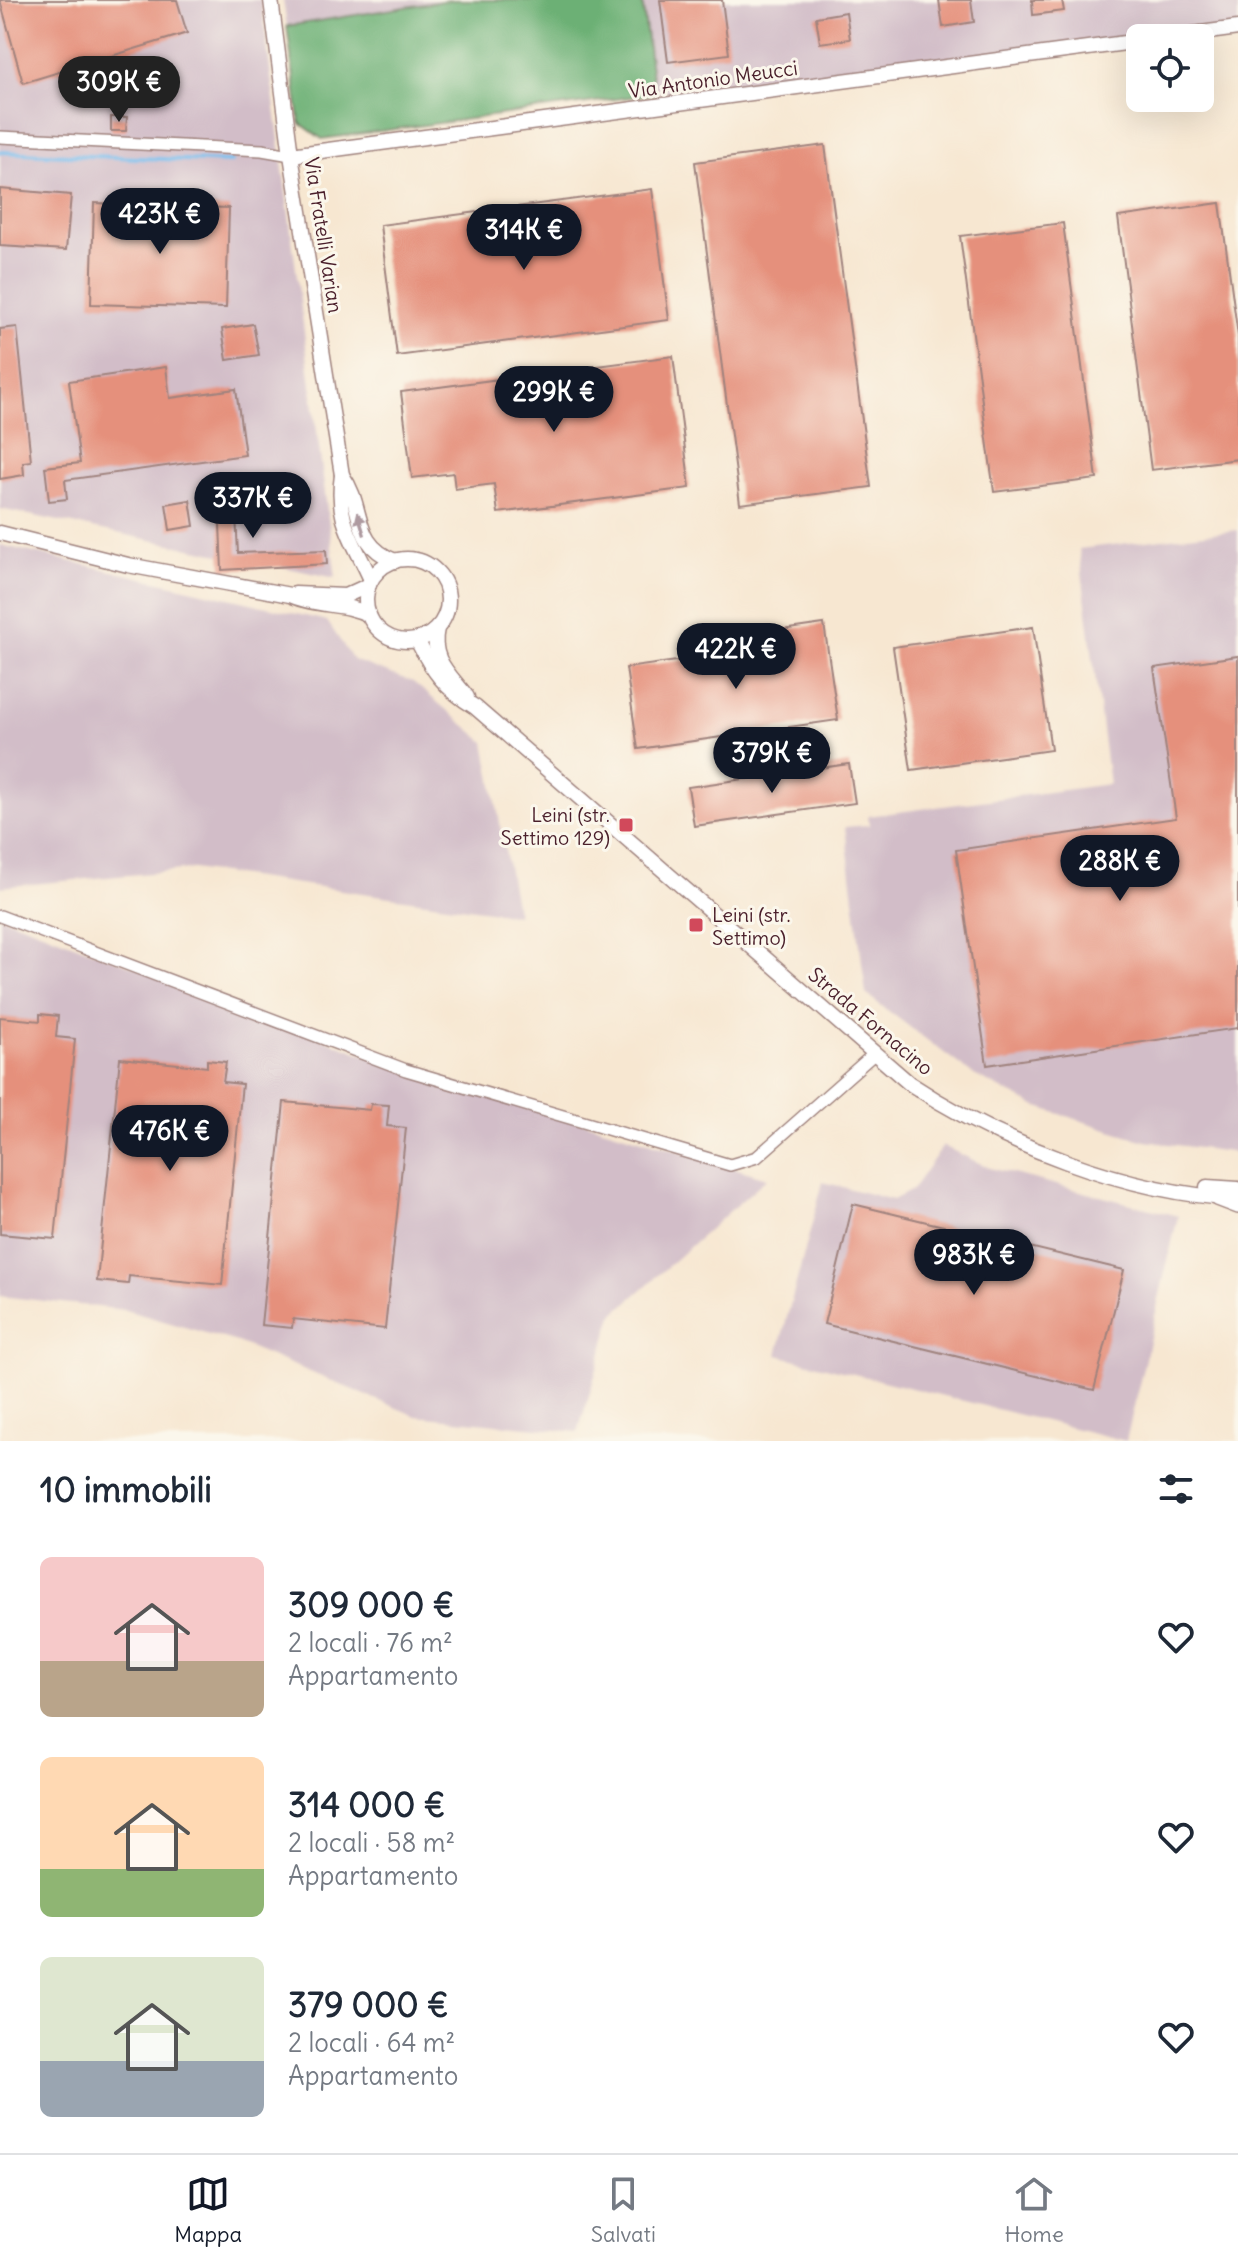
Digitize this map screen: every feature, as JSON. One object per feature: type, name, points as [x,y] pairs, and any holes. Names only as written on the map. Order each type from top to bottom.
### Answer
[{"type":"street","name":"Via Fratelli Varian","points":[[271,0],[291,155],[342,475],[339,494],[344,525],[370,582]]},
{"type":"street","points":[[1214,31],[1238,28]]},
{"type":"street","name":"Via Antonio Meucci","points":[[291,155],[1126,43]]},
{"type":"street","points":[[0,137],[262,150],[291,155]]},
{"type":"street","name":"Via Fratelli Varian","points":[[342,475],[353,491],[360,528],[368,543],[379,554],[395,561]]},
{"type":"street","points":[[0,533],[128,565],[290,595],[345,596],[370,582],[395,561],[423,562],[444,581],[447,607],[437,628],[417,640],[393,639],[383,634],[369,615],[356,609],[307,603],[290,595]]},
{"type":"street","points":[[369,615],[370,582]]},
{"type":"street","name":"Strada Fornacino","points":[[437,628],[434,642],[438,660],[475,707]]},
{"type":"street","name":"Strada Fornacino","points":[[417,640],[441,682],[475,707],[909,1083],[943,1105],[1041,1154],[1209,1196],[1238,1199]]},
{"type":"street","points":[[0,916],[406,1070],[730,1165],[757,1157],[875,1053]]},
{"type":"street","name":"Strada Fornacino","points":[[1179,1189],[1238,1189]]},
{"type":"street","name":"Strada Fornacino","points":[[1209,1196],[1238,1208]]},
{"type":"shaded area","points":[[0,0],[261,0],[336,578],[0,509]]},
{"type":"shaded area","points":[[283,0],[449,0],[287,26]]},
{"type":"shaded area","points":[[642,0],[1238,0],[1238,27],[1214,30],[1214,24],[1126,24],[1126,40],[654,94]]},
{"type":"shaded area","points":[[1238,530],[1238,1153],[1145,1141],[1035,1106],[972,1074],[866,994],[845,827],[869,825],[868,816],[1109,784],[1079,549]]},
{"type":"shaded area","points":[[0,545],[327,621],[353,660],[413,682],[485,742],[517,915],[193,869],[0,887]]},
{"type":"shaded area","points":[[0,916],[376,1059],[767,1178],[613,1315],[578,1432],[416,1416],[237,1342],[125,1310],[0,1296]]},
{"type":"shaded area","points":[[943,1146],[990,1168],[1178,1216],[1126,1441],[777,1355],[823,1182],[893,1200],[912,1190]]},
{"type":"green space","points":[[449,0],[642,0],[654,94],[322,139],[300,123],[287,26]]},
{"type":"building","points":[[0,0],[177,0],[187,33],[23,83]]},
{"type":"building","points":[[660,0],[722,0],[729,54],[668,62]]},
{"type":"building","points":[[939,0],[971,0],[974,22],[943,27]]},
{"type":"building","points":[[1032,0],[1062,0],[1064,11],[1033,15]]},
{"type":"building","points":[[846,12],[850,39],[820,43],[816,17]]},
{"type":"building","points":[[111,117],[127,117],[126,131],[111,131]]},
{"type":"building","points":[[825,145],[871,487],[740,504],[695,162]]},
{"type":"building","points":[[0,189],[71,195],[66,250],[0,246]]},
{"type":"building","points":[[652,189],[669,320],[397,356],[380,225]]},
{"type":"building","points":[[94,203],[229,208],[226,308],[91,304]]},
{"type":"building","points":[[1220,203],[1238,336],[1238,459],[1151,470],[1118,217]]},
{"type":"building","points":[[1063,223],[1097,479],[994,492],[960,236]]},
{"type":"building","points":[[253,324],[259,355],[227,360],[222,329]]},
{"type":"building","points":[[17,327],[31,461],[23,462],[24,475],[0,479],[0,329]]},
{"type":"building","points":[[673,356],[690,488],[498,513],[494,484],[455,489],[453,473],[412,478],[401,392]]},
{"type":"building","points":[[166,367],[170,398],[236,389],[245,455],[65,480],[67,499],[49,501],[45,467],[80,463],[69,381]]},
{"type":"building","points":[[234,477],[238,553],[326,550],[327,564],[222,570],[218,478]]},
{"type":"building","points":[[190,500],[194,526],[170,530],[166,504]]},
{"type":"building","points":[[824,624],[838,720],[638,749],[626,668],[762,649],[760,633]]},
{"type":"building","points":[[1033,627],[1051,750],[911,770],[893,647]]},
{"type":"building","points":[[1238,656],[1238,1028],[987,1065],[956,850],[1176,818],[1154,668]]},
{"type":"building","points":[[849,764],[855,803],[694,826],[688,787]]},
{"type":"building","points":[[40,1014],[58,1016],[56,1037],[75,1039],[55,1239],[0,1234],[0,1017],[40,1021]]},
{"type":"building","points":[[120,1058],[207,1067],[207,1060],[226,1062],[223,1082],[242,1084],[222,1285],[129,1276],[128,1284],[97,1281]]},
{"type":"building","points":[[284,1102],[370,1110],[371,1104],[389,1105],[387,1126],[406,1128],[385,1329],[293,1319],[292,1328],[261,1325]]},
{"type":"building","points":[[853,1204],[1124,1270],[1094,1390],[824,1324]]},
{"type":"waterway","points":[[0,152],[231,162]]},
{"type":"place","name":"Leini (str. Settimo 129)","points":[[626,825]]},
{"type":"place","name":"Leini (str. Settimo)","points":[[696,925]]}]
